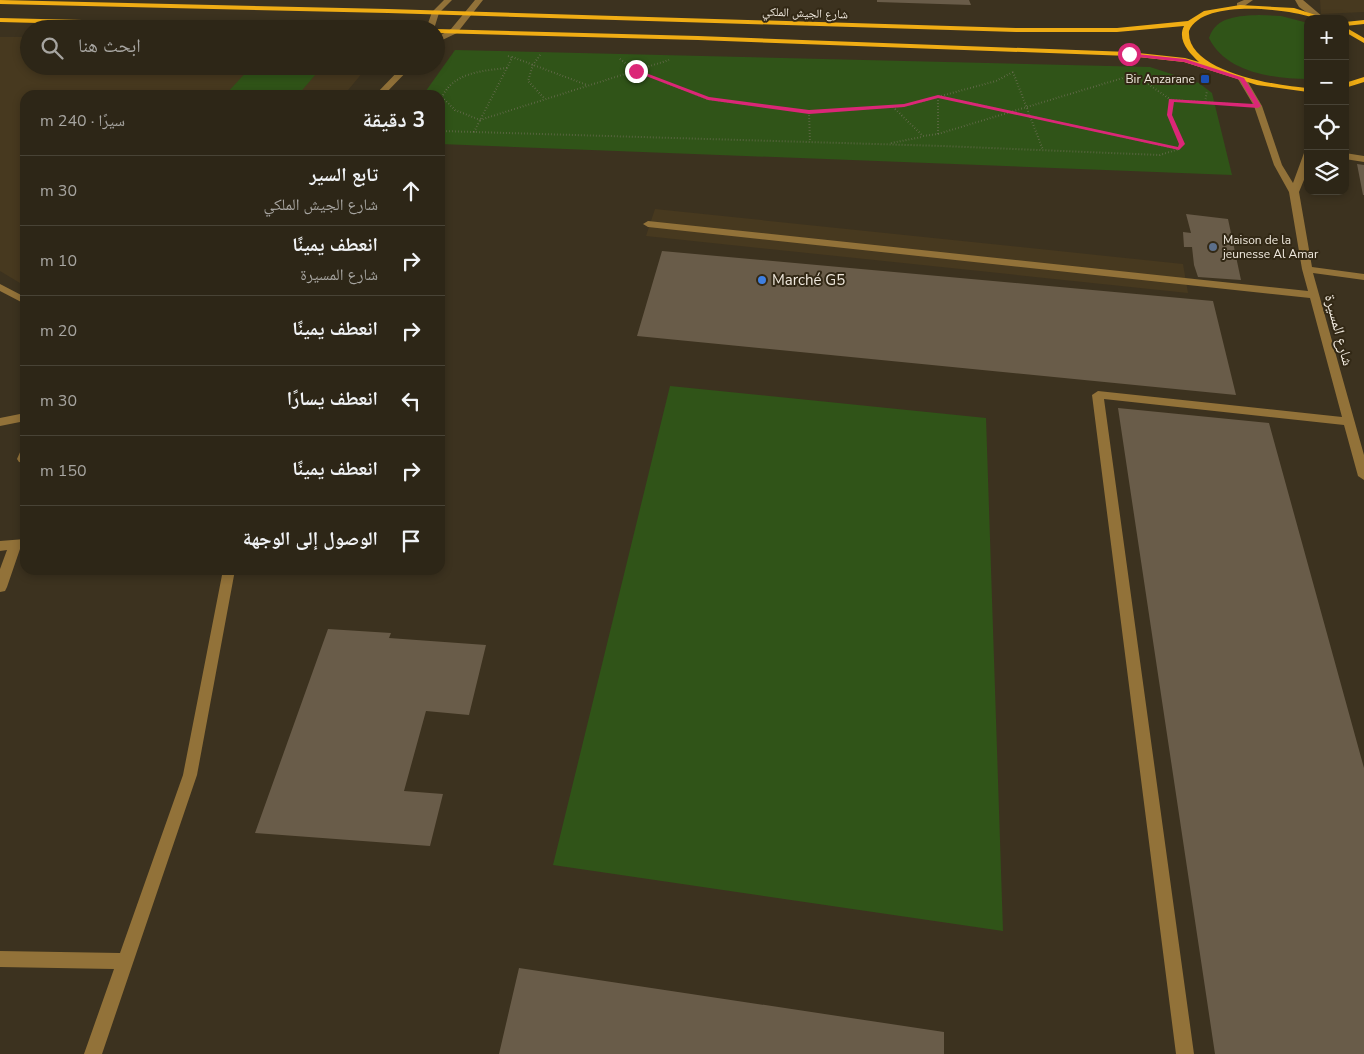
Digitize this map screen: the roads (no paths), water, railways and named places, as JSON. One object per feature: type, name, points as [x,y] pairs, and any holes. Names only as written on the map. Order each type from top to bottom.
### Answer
[{"type":"main road","name":"شارع الجيش الملكي","points":[[0,2],[88,2],[1026,30],[1118,30],[1189,23]]},
{"type":"main road","points":[[1304,90],[1269,86],[1242,79],[1222,71],[1202,59],[1189,46],[1185,34],[1189,23],[1200,14],[1218,8],[1240,5],[1266,6],[1310,15]]},
{"type":"main road","points":[[0,20],[20,20]]},
{"type":"main road","points":[[1349,24],[1364,22]]},
{"type":"main road","name":"شارع الجيش الملكي","points":[[445,31],[698,38],[1129,54],[1185,60],[1222,71]]},
{"type":"main road","points":[[1349,32],[1364,42]]},
{"type":"main road","points":[[1349,85],[1364,79]]},
{"type":"street","points":[[433,20],[436,12],[448,0]]},
{"type":"street","points":[[445,36],[454,31],[479,0]]},
{"type":"street","points":[[1240,5],[1249,0]]},
{"type":"street","points":[[1299,0],[1302,5],[1317,15]]},
{"type":"street","points":[[384,90],[399,75]]},
{"type":"street","name":"شارع المسيرة","points":[[1242,79],[1258,106],[1278,165],[1294,192],[1307,268],[1364,476]]},
{"type":"street","points":[[1349,157],[1364,159]]},
{"type":"street","points":[[1294,192],[1304,168]]},
{"type":"street","points":[[648,224],[1314,295]]},
{"type":"street","points":[[1307,268],[1364,277]]},
{"type":"street","points":[[0,287],[20,299]]},
{"type":"street","points":[[1185,1054],[1098,395],[1349,422]]},
{"type":"street","points":[[0,422],[20,418]]},
{"type":"street","points":[[0,546],[20,544]]},
{"type":"street","points":[[0,587],[20,544]]},
{"type":"street","points":[[94,1054],[190,775],[228,575]]},
{"type":"street","points":[[0,959],[126,962]]},
{"type":"place","name":"Bir Anzarane","points":[[1205,79]]},
{"type":"place","name":"Maison de la jeunesse Al Amar","points":[[1213,247]]},
{"type":"place","name":"Marché G5","points":[[762,280]]}]
